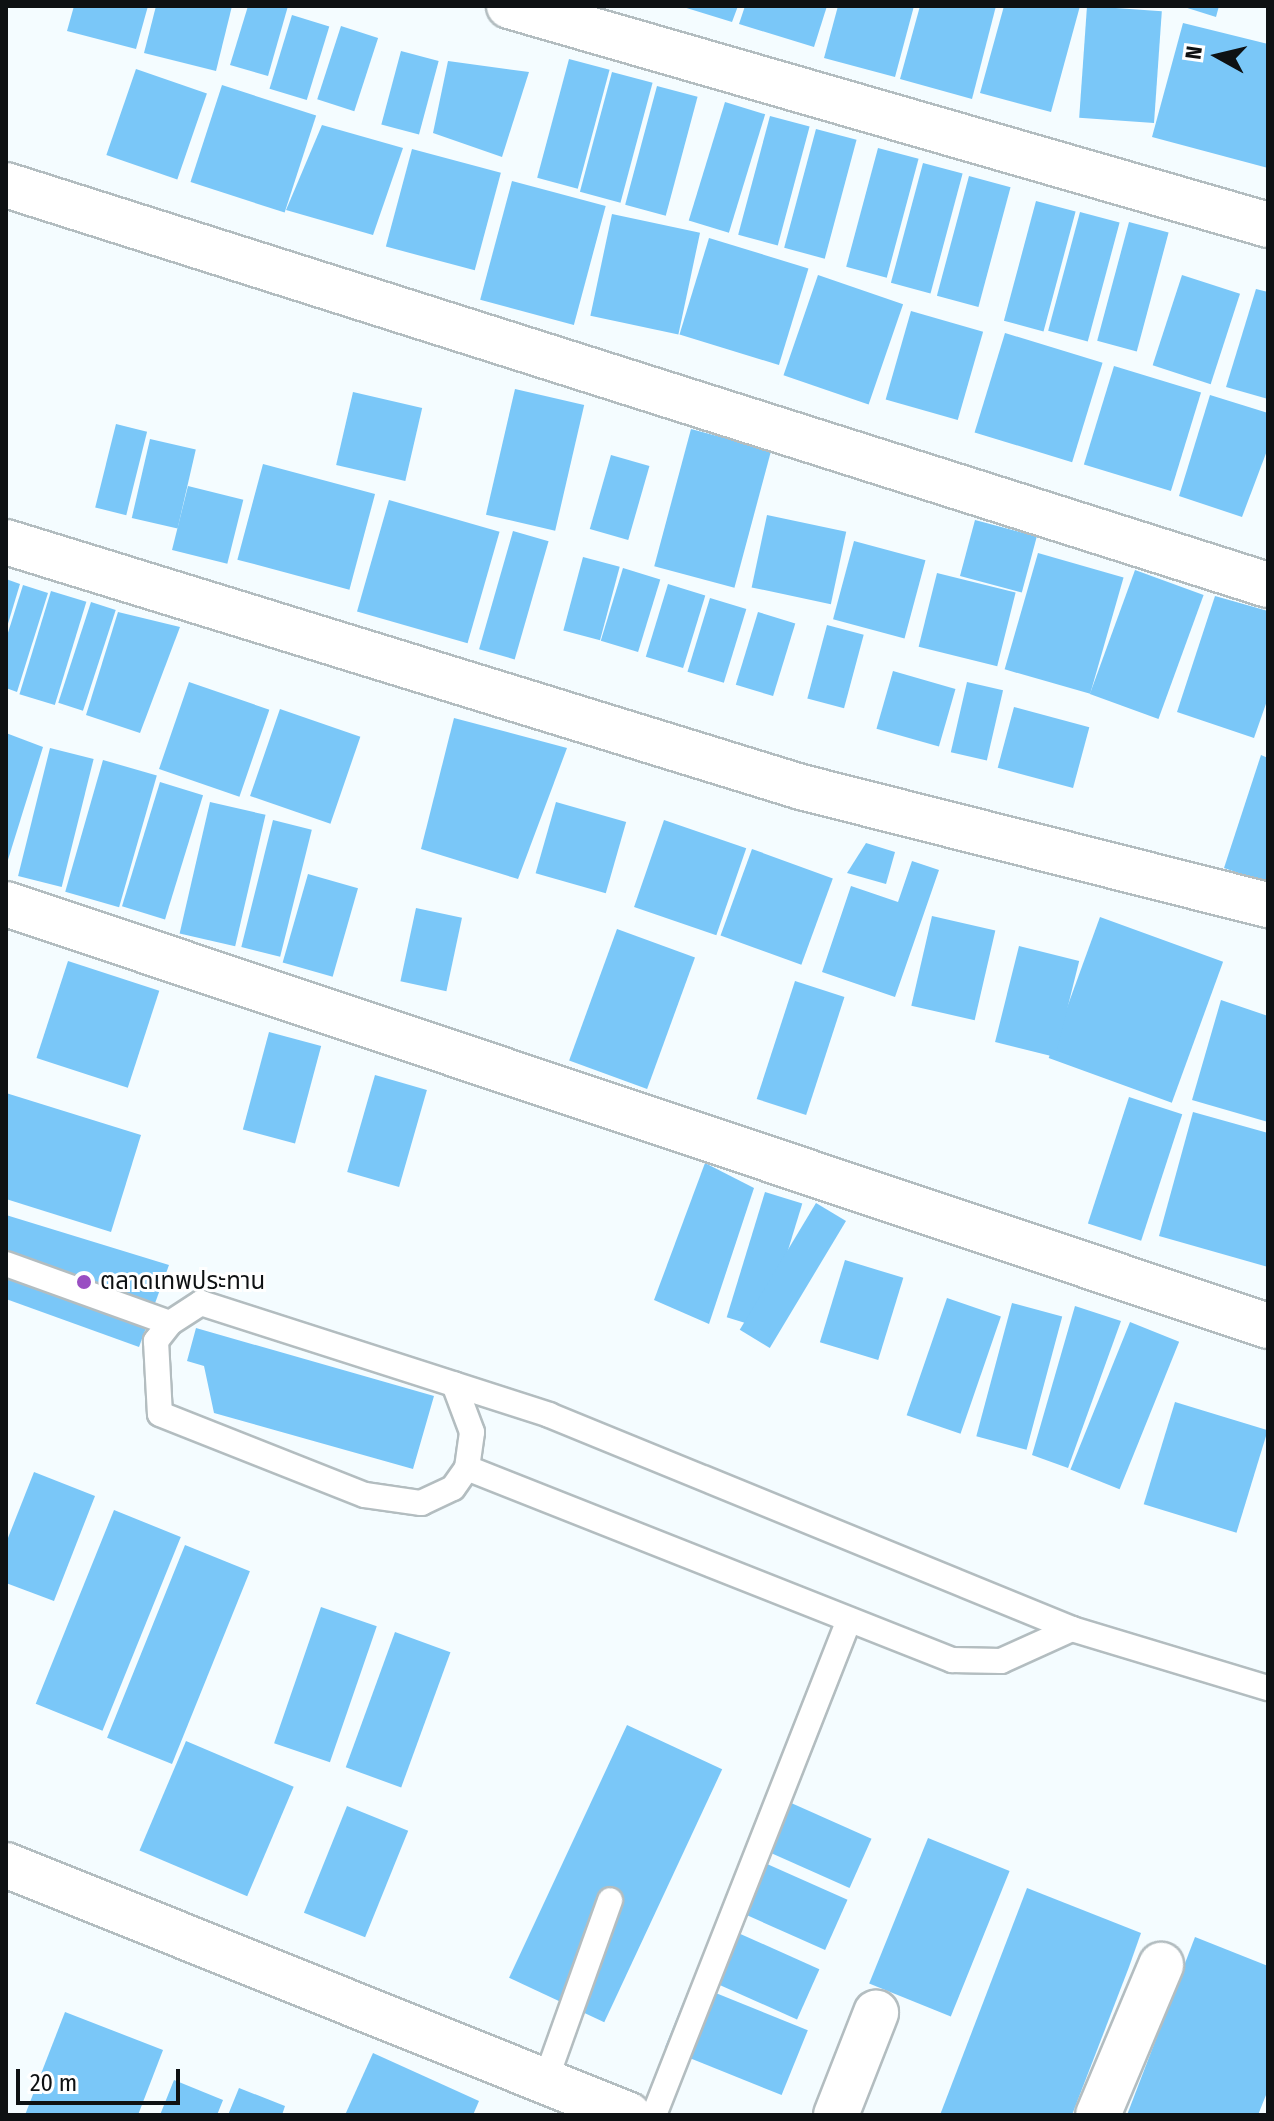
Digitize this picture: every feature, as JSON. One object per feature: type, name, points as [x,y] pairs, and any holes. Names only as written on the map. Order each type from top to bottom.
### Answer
[{"type":"street","points":[[509,6],[1268,225]]},
{"type":"street","points":[[6,185],[1268,585]]},
{"type":"street","points":[[6,542],[801,787],[1268,905]]},
{"type":"street","points":[[6,904],[1268,1326]]},
{"type":"street","points":[[6,1865],[629,2115]]},
{"type":"street","points":[[1098,2115],[1161,1965]]},
{"type":"street","points":[[836,2115],[876,2013]]},
{"type":"lane","points":[[6,1264],[170,1323]]},
{"type":"lane","points":[[454,1384],[472,1432],[467,1468],[453,1488],[421,1503],[365,1495],[160,1414],[156,1341],[170,1323],[201,1303],[454,1384],[549,1415],[1072,1629],[1268,1688]]},
{"type":"lane","points":[[467,1468],[952,1660],[978,1663],[1001,1661],[1072,1629]]},
{"type":"lane","points":[[654,2115],[849,1620]]},
{"type":"lane","points":[[545,2082],[610,1900]]},
{"type":"building","points":[[74,6],[148,6],[136,49],[67,31]]},
{"type":"building","points":[[156,6],[232,6],[216,71],[144,53]]},
{"type":"building","points":[[248,6],[288,6],[268,76],[230,65]]},
{"type":"building","points":[[680,6],[738,6],[732,22]]},
{"type":"building","points":[[745,6],[827,6],[814,47],[739,24]]},
{"type":"building","points":[[838,6],[914,6],[895,77],[824,58]]},
{"type":"building","points":[[920,6],[996,6],[972,99],[900,79]]},
{"type":"building","points":[[1004,6],[1080,6],[1051,112],[980,93]]},
{"type":"building","points":[[1087,6],[1162,11],[1154,123],[1079,118]]},
{"type":"building","points":[[1181,6],[1219,6],[1216,17]]},
{"type":"building","points":[[292,15],[329,26],[307,100],[269,89]]},
{"type":"building","points":[[1183,23],[1268,44],[1268,168],[1152,137]]},
{"type":"building","points":[[341,26],[378,38],[354,111],[317,99]]},
{"type":"building","points":[[401,51],[439,61],[419,135],[381,124]]},
{"type":"building","points":[[569,59],[610,70],[578,189],[537,178]]},
{"type":"building","points":[[448,61],[529,72],[502,157],[433,133]]},
{"type":"building","points":[[136,69],[207,93],[177,179],[106,155]]},
{"type":"building","points":[[612,72],[653,83],[620,203],[580,192]]},
{"type":"building","points":[[222,85],[316,116],[285,213],[190,182]]},
{"type":"building","points":[[657,86],[698,97],[666,216],[625,205]]},
{"type":"building","points":[[725,102],[765,114],[729,233],[689,221]]},
{"type":"building","points":[[770,116],[810,127],[778,245],[738,235]]},
{"type":"building","points":[[322,125],[403,148],[373,235],[286,210]]},
{"type":"building","points":[[816,129],[857,140],[825,259],[784,248]]},
{"type":"building","points":[[878,148],[919,159],[887,278],[846,267]]},
{"type":"building","points":[[412,149],[501,173],[475,270],[386,247]]},
{"type":"building","points":[[923,163],[963,174],[931,293],[891,283]]},
{"type":"building","points":[[969,176],[1011,187],[978,307],[937,296]]},
{"type":"building","points":[[512,181],[606,206],[574,325],[480,300]]},
{"type":"building","points":[[1036,201],[1076,212],[1044,331],[1004,321]]},
{"type":"building","points":[[1080,212],[1120,223],[1088,341],[1048,331]]},
{"type":"building","points":[[612,214],[700,233],[678,334],[590,316]]},
{"type":"building","points":[[1129,222],[1169,233],[1137,351],[1097,341]]},
{"type":"building","points":[[709,238],[808,268],[779,365],[679,335]]},
{"type":"building","points":[[818,275],[903,304],[869,405],[783,375]]},
{"type":"building","points":[[1182,275],[1240,294],[1211,384],[1153,365]]},
{"type":"building","points":[[1256,289],[1268,292],[1268,399],[1226,387]]},
{"type":"building","points":[[911,311],[983,332],[958,420],[886,399]]},
{"type":"building","points":[[1005,333],[1103,363],[1072,462],[975,432]]},
{"type":"building","points":[[1114,366],[1201,393],[1171,491],[1084,464]]},
{"type":"building","points":[[515,389],[584,405],[555,531],[486,515]]},
{"type":"building","points":[[353,392],[422,408],[405,481],[336,465]]},
{"type":"building","points":[[1210,395],[1268,413],[1268,448],[1242,517],[1179,496]]},
{"type":"building","points":[[116,424],[147,432],[126,515],[95,507]]},
{"type":"building","points":[[691,429],[771,450],[734,588],[654,566]]},
{"type":"building","points":[[150,439],[196,450],[178,528],[132,518]]},
{"type":"building","points":[[611,455],[649,466],[628,540],[590,529]]},
{"type":"building","points":[[263,464],[375,494],[349,590],[237,560]]},
{"type":"building","points":[[188,486],[243,500],[227,564],[172,550]]},
{"type":"building","points":[[389,500],[500,532],[468,643],[357,612]]},
{"type":"building","points":[[767,515],[846,532],[831,604],[752,587]]},
{"type":"building","points":[[975,520],[1037,537],[1022,593],[960,576]]},
{"type":"building","points":[[513,531],[549,541],[515,659],[479,649]]},
{"type":"building","points":[[854,541],[925,560],[905,638],[833,619]]},
{"type":"building","points":[[1038,553],[1124,578],[1090,694],[1005,669]]},
{"type":"building","points":[[583,557],[620,567],[600,640],[563,630]]},
{"type":"building","points":[[623,568],[660,579],[638,652],[601,641]]},
{"type":"building","points":[[1135,570],[1204,595],[1158,719],[1090,694]]},
{"type":"building","points":[[937,573],[1016,593],[997,666],[919,647]]},
{"type":"building","points":[[6,579],[20,584],[7,627],[6,627]]},
{"type":"building","points":[[668,584],[705,595],[683,668],[646,657]]},
{"type":"building","points":[[23,585],[48,593],[17,692],[6,688],[6,639]]},
{"type":"building","points":[[51,591],[86,602],[55,705],[19,694]]},
{"type":"building","points":[[1215,596],[1268,611],[1268,698],[1254,738],[1177,712]]},
{"type":"building","points":[[710,598],[746,609],[724,683],[687,672]]},
{"type":"building","points":[[91,602],[116,610],[83,711],[58,703]]},
{"type":"building","points":[[118,612],[180,627],[140,733],[86,715]]},
{"type":"building","points":[[758,612],[795,623],[773,696],[736,685]]},
{"type":"building","points":[[827,625],[864,635],[844,708],[807,698]]},
{"type":"building","points":[[893,671],[955,689],[939,747],[876,729]]},
{"type":"building","points":[[189,682],[269,710],[239,797],[159,769]]},
{"type":"building","points":[[967,682],[1003,690],[987,760],[951,752]]},
{"type":"building","points":[[1014,707],[1089,727],[1073,788],[998,768]]},
{"type":"building","points":[[280,709],[360,737],[330,824],[250,796]]},
{"type":"building","points":[[454,718],[567,748],[518,879],[421,849]]},
{"type":"building","points":[[6,733],[43,747],[7,863],[6,863]]},
{"type":"building","points":[[50,748],[94,759],[62,887],[18,876]]},
{"type":"building","points":[[1261,755],[1268,758],[1268,883],[1224,868]]},
{"type":"building","points":[[103,760],[157,775],[119,907],[65,892]]},
{"type":"building","points":[[160,782],[203,795],[165,919],[122,906]]},
{"type":"building","points":[[210,802],[266,815],[235,946],[180,934]]},
{"type":"building","points":[[556,802],[626,822],[606,893],[536,873]]},
{"type":"building","points":[[273,820],[312,830],[280,957],[241,947]]},
{"type":"building","points":[[664,820],[746,848],[716,935],[634,907]]},
{"type":"building","points":[[866,843],[895,852],[886,884],[847,873]]},
{"type":"building","points":[[752,849],[833,878],[801,965],[721,935]]},
{"type":"building","points":[[912,861],[939,870],[895,997],[822,972],[851,886],[898,902]]},
{"type":"building","points":[[308,874],[358,888],[333,977],[283,962]]},
{"type":"building","points":[[416,908],[462,918],[446,991],[400,981]]},
{"type":"building","points":[[932,916],[995,931],[975,1020],[911,1006]]},
{"type":"building","points":[[1100,917],[1223,962],[1172,1103],[1049,1058]]},
{"type":"building","points":[[617,929],[695,957],[647,1089],[569,1061]]},
{"type":"building","points":[[1019,946],[1079,961],[1055,1057],[995,1042]]},
{"type":"building","points":[[68,961],[159,991],[128,1088],[36,1058]]},
{"type":"building","points":[[795,981],[844,997],[806,1115],[757,1099]]},
{"type":"building","points":[[1221,1000],[1268,1016],[1268,1122],[1192,1100]]},
{"type":"building","points":[[269,1032],[321,1046],[295,1144],[243,1130]]},
{"type":"building","points":[[375,1075],[427,1090],[399,1187],[347,1172]]},
{"type":"building","points":[[6,1093],[141,1135],[111,1232],[6,1199]]},
{"type":"building","points":[[1129,1097],[1182,1114],[1141,1241],[1088,1223]]},
{"type":"building","points":[[1193,1112],[1268,1133],[1268,1267],[1159,1236]]},
{"type":"building","points":[[705,1163],[754,1188],[709,1324],[654,1300]]},
{"type":"building","points":[[765,1192],[802,1203],[764,1329],[727,1317]]},
{"type":"building","points":[[816,1203],[846,1221],[770,1348],[740,1330]]},
{"type":"building","name":"ตลาดเทพประทาน","points":[[6,1215],[169,1265],[139,1347],[6,1299]]},
{"type":"building","points":[[845,1260],[903,1278],[878,1360],[820,1342]]},
{"type":"building","points":[[947,1298],[1001,1317],[961,1434],[907,1415]]},
{"type":"building","points":[[1012,1303],[1062,1316],[1027,1450],[976,1436]]},
{"type":"building","points":[[1075,1306],[1121,1321],[1068,1468],[1032,1455]]},
{"type":"building","points":[[1130,1322],[1179,1342],[1120,1489],[1070,1469]]},
{"type":"building","points":[[196,1328],[434,1396],[413,1469],[214,1413],[204,1366],[187,1361]]},
{"type":"building","points":[[1175,1402],[1268,1430],[1236,1533],[1144,1504]]},
{"type":"building","points":[[34,1472],[95,1496],[54,1601],[6,1583],[6,1543]]},
{"type":"building","points":[[114,1510],[181,1537],[102,1731],[36,1704]]},
{"type":"building","points":[[185,1545],[250,1571],[172,1764],[107,1738]]},
{"type":"building","points":[[321,1607],[377,1626],[330,1762],[274,1743]]},
{"type":"building","points":[[395,1632],[450,1652],[401,1787],[346,1767]]},
{"type":"building","points":[[627,1725],[722,1769],[604,2022],[509,1978]]},
{"type":"building","points":[[186,1741],[294,1787],[247,1896],[140,1851]]},
{"type":"building","points":[[771,1794],[871,1839],[850,1888],[749,1843]]},
{"type":"building","points":[[347,1806],[408,1831],[365,1937],[304,1913]]},
{"type":"building","points":[[928,1838],[1010,1871],[951,2017],[869,1984]]},
{"type":"building","points":[[747,1855],[847,1900],[825,1950],[725,1905]]},
{"type":"building","points":[[1027,1888],[1141,1933],[1129,1967],[1072,2115],[940,2115]]},
{"type":"building","points":[[718,1924],[819,1969],[797,2019],[696,1974]]},
{"type":"building","points":[[1195,1937],[1268,1966],[1268,2090],[1258,2115],[1127,2115]]},
{"type":"building","points":[[691,1983],[808,2030],[782,2095],[665,2048]]},
{"type":"building","points":[[65,2012],[163,2050],[138,2115],[25,2115]]},
{"type":"building","points":[[373,2053],[479,2101],[473,2115],[345,2115]]},
{"type":"building","points":[[174,2080],[223,2100],[217,2115],[160,2115]]},
{"type":"building","points":[[239,2088],[285,2106],[282,2115],[228,2115]]},
{"type":"place","name":"ตลาดเทพประทาน","points":[[84,1282]]}]
